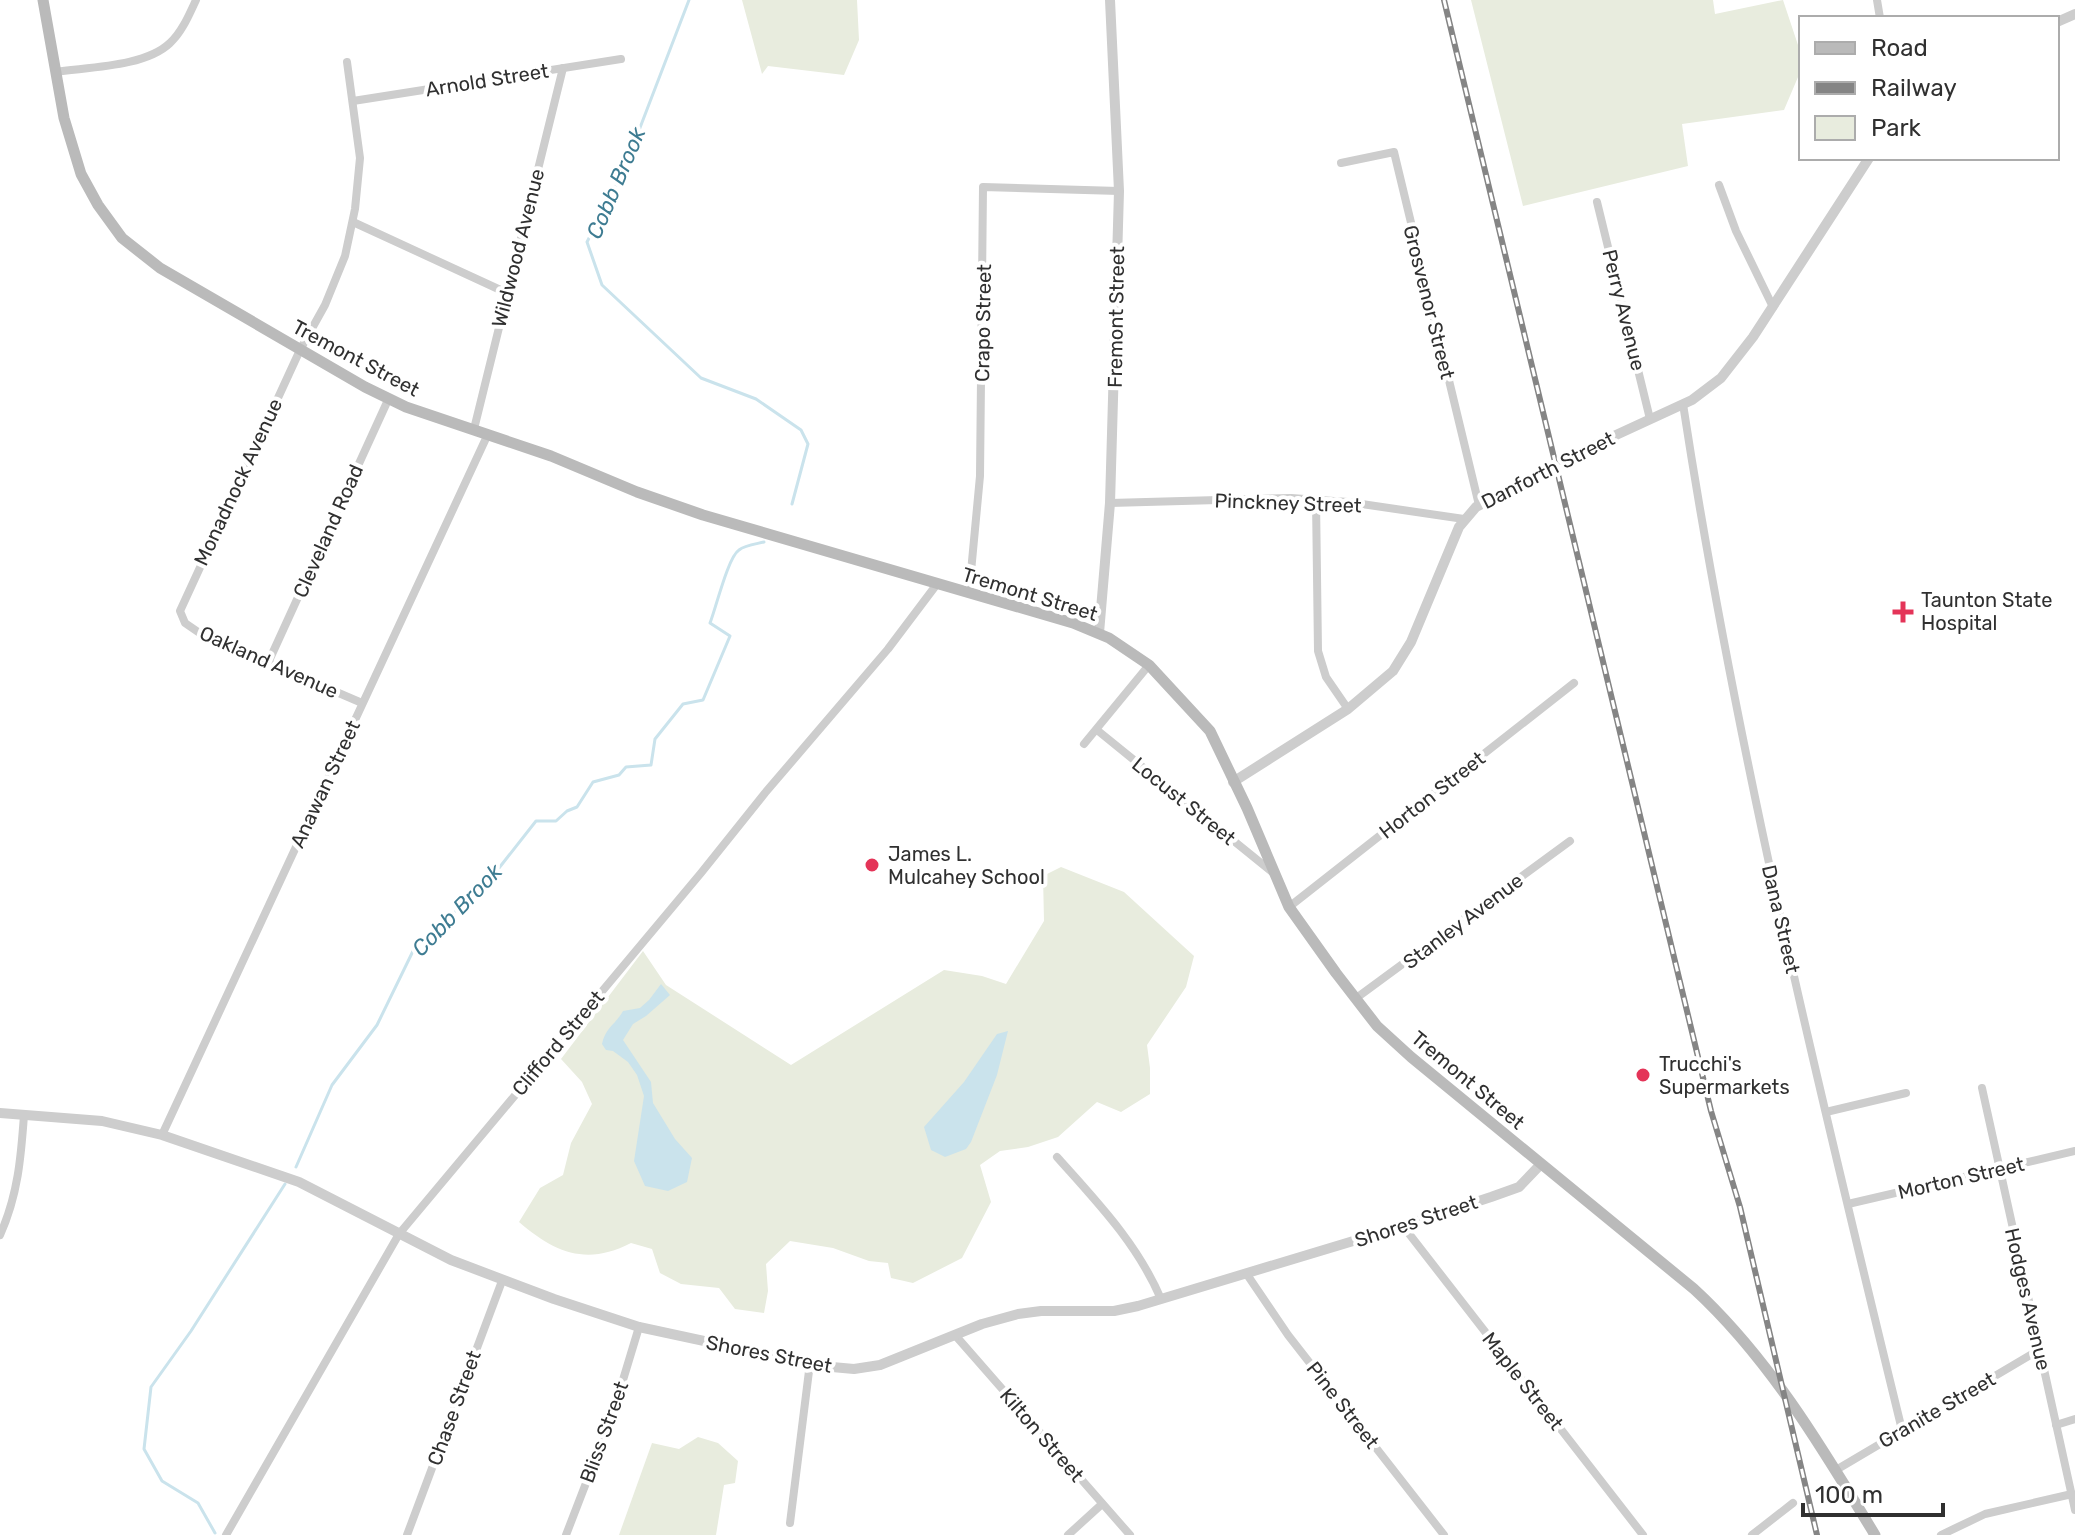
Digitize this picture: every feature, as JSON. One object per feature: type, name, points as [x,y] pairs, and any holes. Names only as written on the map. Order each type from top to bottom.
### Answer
[{"type":"main road","name":"Tremont Street","points":[[43,0],[55,72],[77,163],[98,205],[122,238],[160,268],[388,400],[488,434],[690,511],[1099,633],[1149,665],[1210,731],[1219,745],[1289,907],[1377,1026],[1694,1289],[1721,1315],[1746,1344],[1836,1470],[1875,1535]]},
{"type":"street","points":[[55,72],[132,61],[156,53],[176,37],[196,0]]},
{"type":"street","name":"Fremont Street","points":[[1099,633],[1110,503],[1119,191],[1110,0]]},
{"type":"street","name":"Arnold Street","points":[[353,101],[621,59]]},
{"type":"street","name":"Monadnock Avenue","points":[[181,615],[184,599],[300,350],[335,283],[347,249],[360,158],[347,62]]},
{"type":"street","name":"Wildwood Avenue","points":[[474,429],[563,68]]},
{"type":"street","name":"Grosvenor Street","points":[[1341,163],[1394,152],[1479,505]]},
{"type":"street","name":"Danforth Street","points":[[1233,782],[1348,709],[1382,682],[1403,657],[1464,519],[1479,505],[1683,404],[1721,378],[1773,307],[1868,160]]},
{"type":"street","points":[[1719,185],[1736,231],[1773,307]]},
{"type":"street","name":"Crapo Street","points":[[969,593],[980,476],[983,187],[1119,191]]},
{"type":"street","name":"Perry Avenue","points":[[1597,202],[1650,419]]},
{"type":"street","points":[[353,222],[507,293]]},
{"type":"street","name":"Cleveland Road","points":[[268,663],[388,400]]},
{"type":"street","name":"Dana Street","points":[[1683,404],[1772,882],[1902,1430]]},
{"type":"street","name":"Anawan Street","points":[[162,1135],[488,434]]},
{"type":"street","name":"Pinckney Street","points":[[1110,503],[1256,498],[1316,500],[1464,519]]},
{"type":"street","points":[[1316,500],[1318,651],[1326,677],[1348,709]]},
{"type":"street","name":"Clifford Street","points":[[226,1535],[399,1234],[888,649],[937,584]]},
{"type":"street","name":"Oakland Avenue","points":[[181,615],[185,623],[197,632],[362,703]]},
{"type":"street","points":[[1084,744],[1149,665]]},
{"type":"street","name":"Horton Street","points":[[1289,907],[1574,683]]},
{"type":"street","name":"Locust Street","points":[[1097,730],[1272,872]]},
{"type":"street","name":"Stanley Avenue","points":[[1355,999],[1570,841]]},
{"type":"street","name":"Hodges Avenue","points":[[1982,1088],[2075,1510]]},
{"type":"street","points":[[1826,1112],[1906,1093]]},
{"type":"street","name":"Shores Street","points":[[0,1113],[102,1121],[162,1135],[299,1182],[451,1260],[502,1281],[639,1327],[843,1368],[866,1368],[893,1361],[990,1321],[1018,1314],[1114,1311],[1161,1299],[1403,1226],[1519,1187],[1541,1164]]},
{"type":"street","points":[[0,1235],[19,1178],[24,1115]]},
{"type":"street","name":"Morton Street","points":[[1848,1204],[2075,1151]]},
{"type":"street","points":[[1057,1157],[1123,1232],[1150,1274],[1161,1299]]},
{"type":"street","name":"Maple Street","points":[[1403,1226],[1643,1535]]},
{"type":"street","name":"Pine Street","points":[[1246,1273],[1288,1335],[1444,1535]]},
{"type":"street","name":"Chase Street","points":[[407,1535],[502,1281]]},
{"type":"street","name":"Bliss Street","points":[[566,1535],[613,1413],[639,1327]]},
{"type":"street","name":"Kilton Street","points":[[955,1335],[1130,1535]]},
{"type":"street","name":"Granite Street","points":[[1836,1470],[2039,1350]]},
{"type":"street","points":[[790,1523],[810,1363]]},
{"type":"street","points":[[2056,1425],[2075,1419]]},
{"type":"street","points":[[1941,1535],[1985,1514],[2072,1494]]},
{"type":"street","points":[[1752,1535],[1793,1503]]},
{"type":"street","points":[[1068,1535],[1102,1504]]},
{"type":"green space","points":[[742,0],[857,0],[859,40],[844,75],[768,66],[762,74]]},
{"type":"green space","points":[[1471,0],[1713,0],[1715,14],[1783,0],[1799,48],[1799,75],[1784,110],[1682,124],[1688,166],[1523,206]]},
{"type":"green space","points":[[1061,867],[1124,892],[1194,956],[1186,987],[1147,1045],[1150,1094],[1121,1112],[1097,1102],[1058,1137],[1028,1147],[1000,1151],[980,1165],[991,1202],[962,1258],[913,1283],[891,1278],[888,1263],[869,1261],[833,1248],[790,1241],[766,1264],[768,1291],[764,1313],[735,1309],[719,1288],[681,1284],[660,1273],[652,1249],[631,1243],[600,1254],[572,1253],[546,1242],[519,1222],[540,1188],[563,1175],[571,1143],[592,1104],[582,1082],[561,1059],[643,951],[666,985],[791,1065],[944,970],[982,976],[1006,984],[1044,921],[1043,876]]},
{"type":"green space","points":[[698,1437],[718,1443],[738,1461],[735,1483],[724,1485],[716,1535],[619,1535],[652,1443],[679,1449]]},
{"type":"water","points":[[661,984],[670,995],[633,1024],[623,1040],[651,1082],[653,1103],[675,1139],[692,1158],[687,1182],[668,1191],[645,1186],[634,1161],[644,1096],[637,1075],[628,1062],[613,1051],[606,1050],[602,1044],[623,1011],[640,1008]]},
{"type":"water","points":[[1008,1031],[997,1075],[971,1142],[966,1149],[945,1157],[931,1150],[924,1127],[964,1082],[997,1034]]},
{"type":"waterway","name":"Cobb Brook","points":[[689,0],[623,172],[587,242],[602,285],[701,378],[756,399],[801,430],[808,444],[792,504]]},
{"type":"waterway","name":"Cobb Brook","points":[[296,1167],[332,1085],[377,1025],[414,949],[488,882],[536,821],[556,821],[577,807],[593,782],[619,775],[626,767],[651,765],[655,739],[683,704],[703,700],[730,636],[710,623],[727,572],[739,550],[764,542]]},
{"type":"waterway","name":"Cobb Brook","points":[[215,1533],[198,1503],[162,1481],[144,1449],[151,1387],[191,1331],[285,1184]]},
{"type":"railway","points":[[1444,0],[1711,1111],[1740,1207],[1817,1535]]},
{"type":"place","name":"Taunton State Hospital","points":[[1903,612]]},
{"type":"place","name":"James L. Mulcahey School","points":[[872,865]]},
{"type":"place","name":"Trucchi's Supermarkets","points":[[1643,1075]]}]
